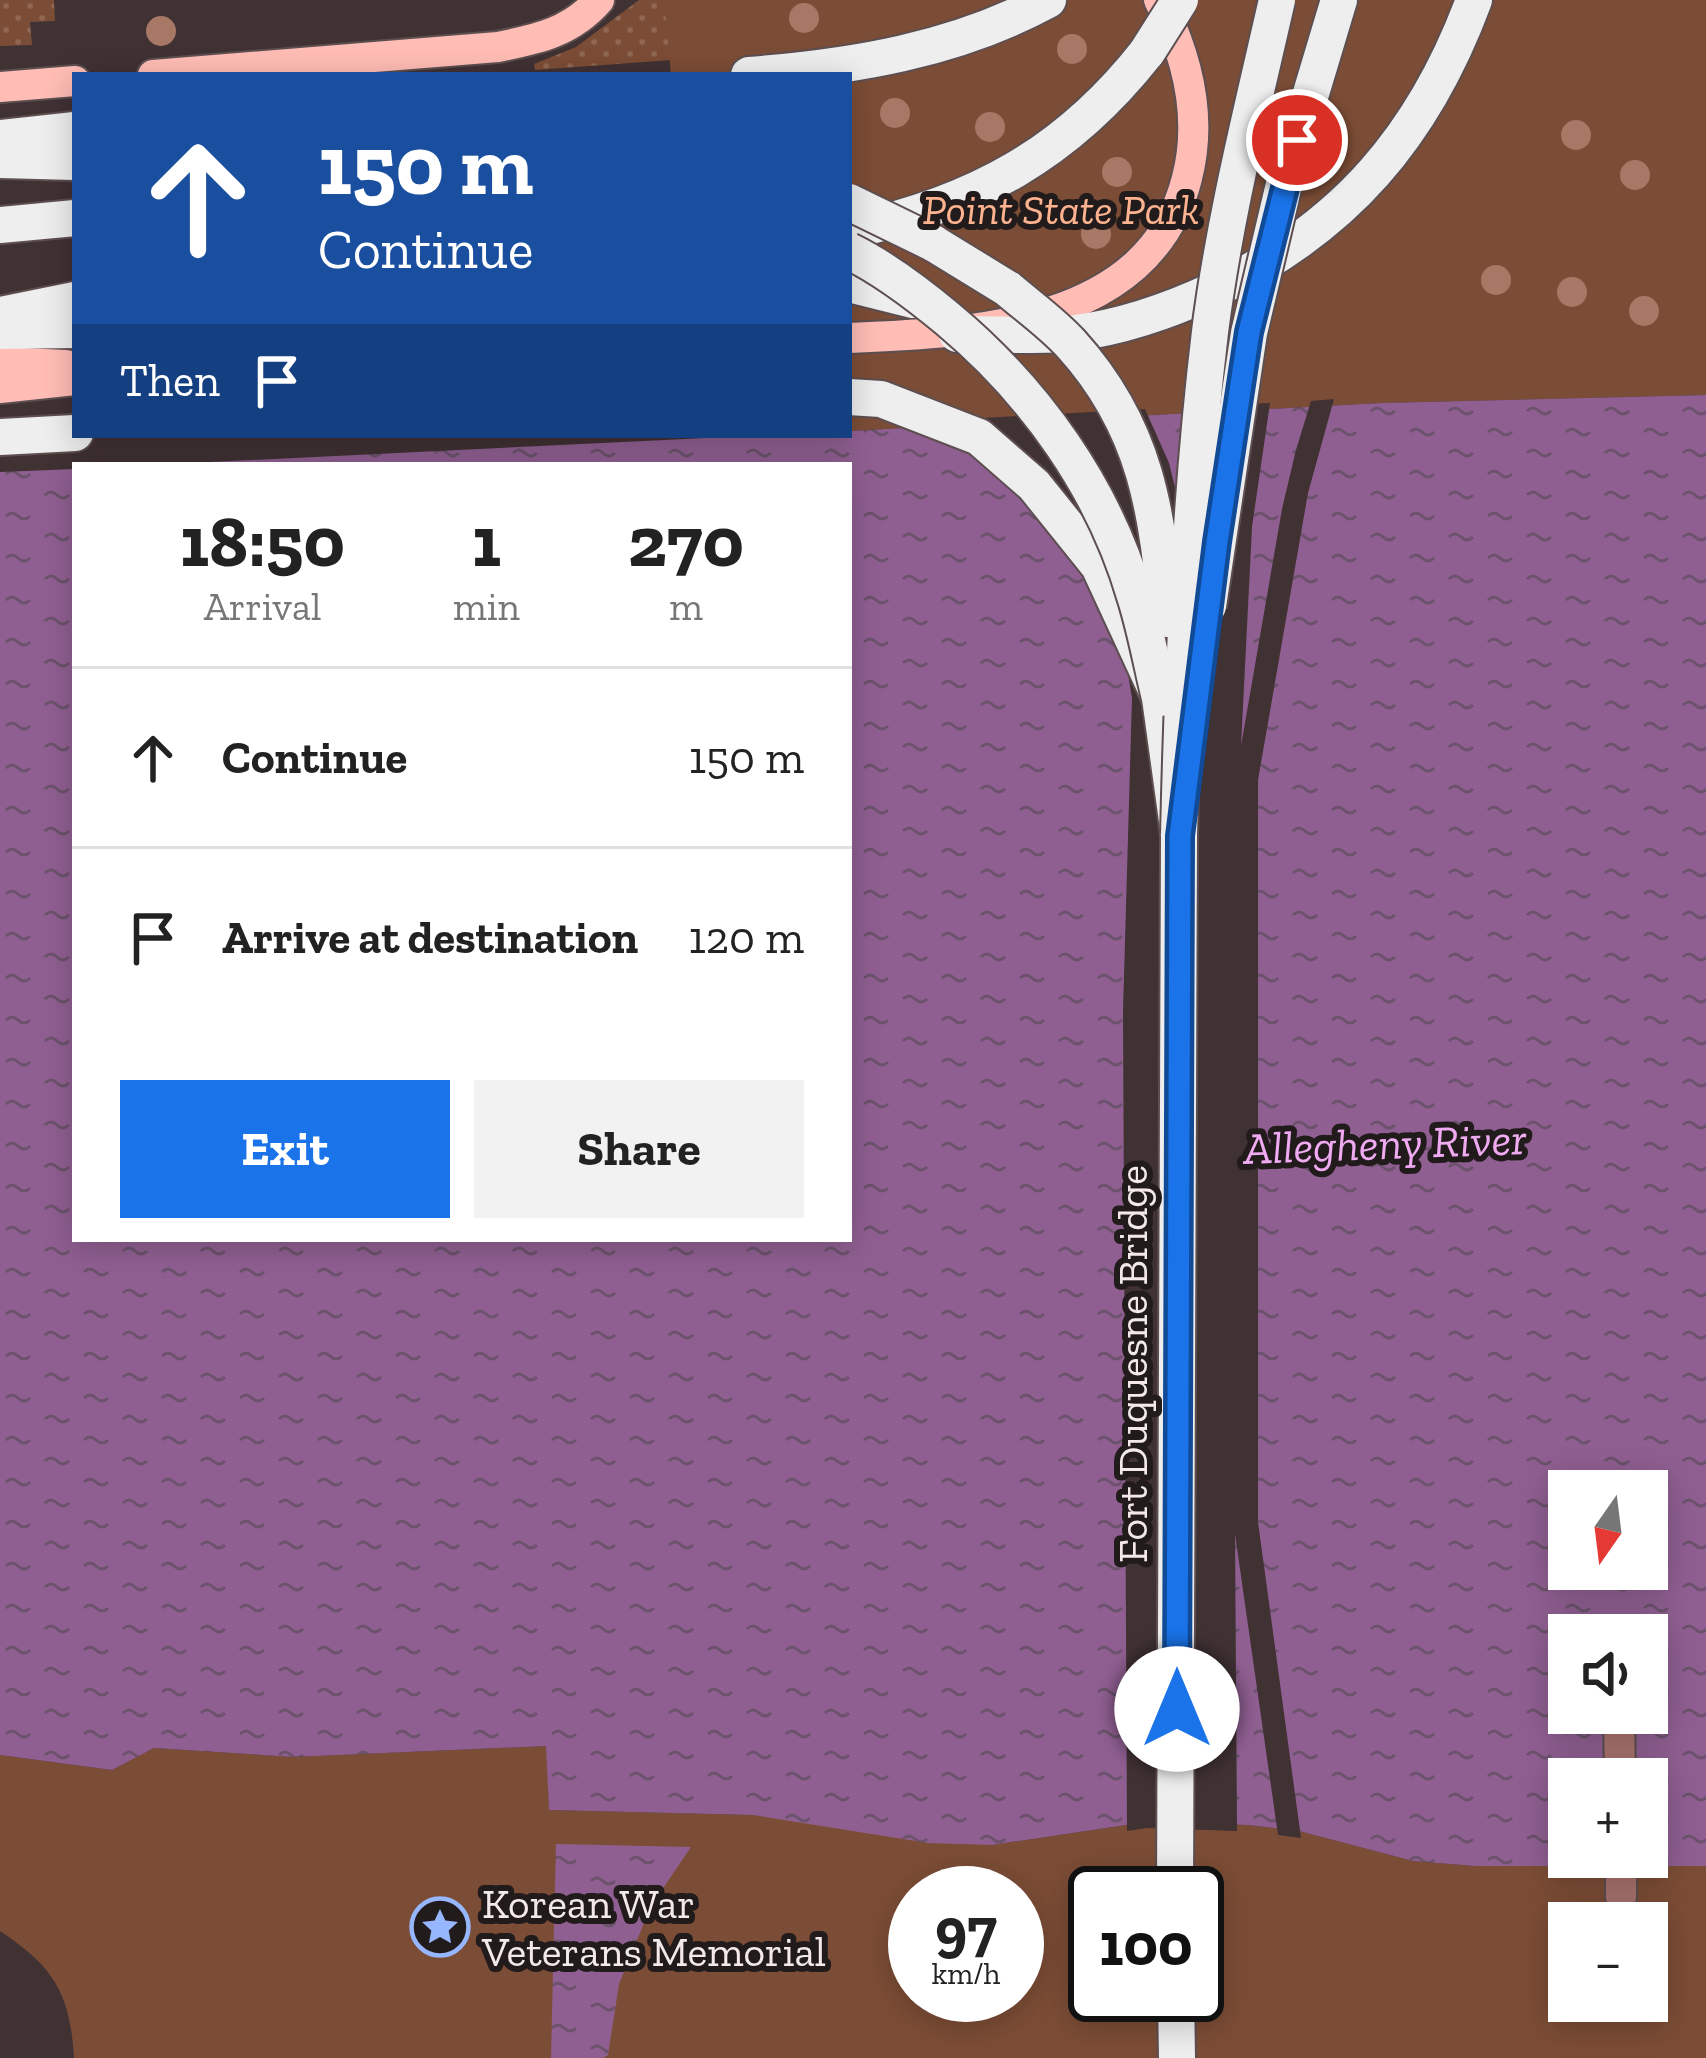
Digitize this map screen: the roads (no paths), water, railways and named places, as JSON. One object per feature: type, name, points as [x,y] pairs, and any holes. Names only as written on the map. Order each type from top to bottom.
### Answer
[{"type":"highway","points":[[774,72],[880,59],[934,46],[992,27],[1048,0]]},
{"type":"highway","points":[[852,230],[918,215],[986,188],[1035,161],[1116,92],[1180,0]]},
{"type":"highway","points":[[1179,836],[1192,510],[1210,329],[1231,204],[1277,0]]},
{"type":"highway","points":[[1179,836],[1249,332],[1286,180],[1339,0]]},
{"type":"highway","points":[[957,334],[1075,334],[1172,309],[1295,247],[1373,178],[1442,74],[1474,0]]},
{"type":"highway","points":[[0,138],[72,130]]},
{"type":"highway","points":[[0,160],[72,161]]},
{"type":"highway","points":[[852,203],[933,243],[1008,290],[1092,368],[1132,439],[1148,476],[1157,518],[1177,710],[1179,836]]},
{"type":"highway","points":[[2,225],[72,218]]},
{"type":"highway","points":[[852,253],[924,298],[982,348],[1036,405],[1087,482],[1136,597],[1160,698],[1179,836]]},
{"type":"highway","points":[[852,285],[913,300],[959,323],[997,349],[1061,410],[1116,494],[1167,619]]},
{"type":"highway","points":[[0,315],[72,301]]},
{"type":"highway","points":[[0,331],[72,330]]},
{"type":"highway","points":[[852,397],[881,399],[979,437],[1034,485],[1099,566],[1160,698]]},
{"type":"highway","points":[[0,437],[72,433]]},
{"type":"highway","name":"Fort Duquesne Bridge","points":[[1176,1866],[1179,836]]},
{"type":"main road","points":[[191,72],[498,47],[551,36],[583,17],[599,0]]},
{"type":"main road","points":[[852,338],[957,334],[1086,299],[1143,262],[1173,220],[1191,161],[1194,121],[1183,54],[1159,0]]},
{"type":"main road","points":[[0,87],[72,81]]},
{"type":"main road","points":[[0,362],[72,365]]},
{"type":"main road","points":[[0,388],[72,380]]},
{"type":"street","points":[[1621,1878],[1621,1898]]},
{"type":"water","name":"Allegheny River","points":[[1706,395],[1706,1866],[1668,1866],[1668,1758],[1548,1758],[1548,1866],[1475,1866],[1413,1861],[1299,1831],[1248,1825],[1146,1822],[992,1845],[928,1843],[753,1815],[549,1810],[546,1746],[293,1757],[154,1748],[112,1770],[0,1755],[0,472],[72,469],[72,1242],[852,1242],[852,462],[211,462],[705,438],[852,438],[852,431],[1382,403]]},
{"type":"water","points":[[556,1844],[691,1847],[651,1906],[619,1984],[608,2055],[603,2058],[551,2058]]},
{"type":"place","name":"Korean War Veterans Memorial","points":[[440,1927]]},
{"type":"park label","name":"Point State Park","points":[[1061,209]]}]
